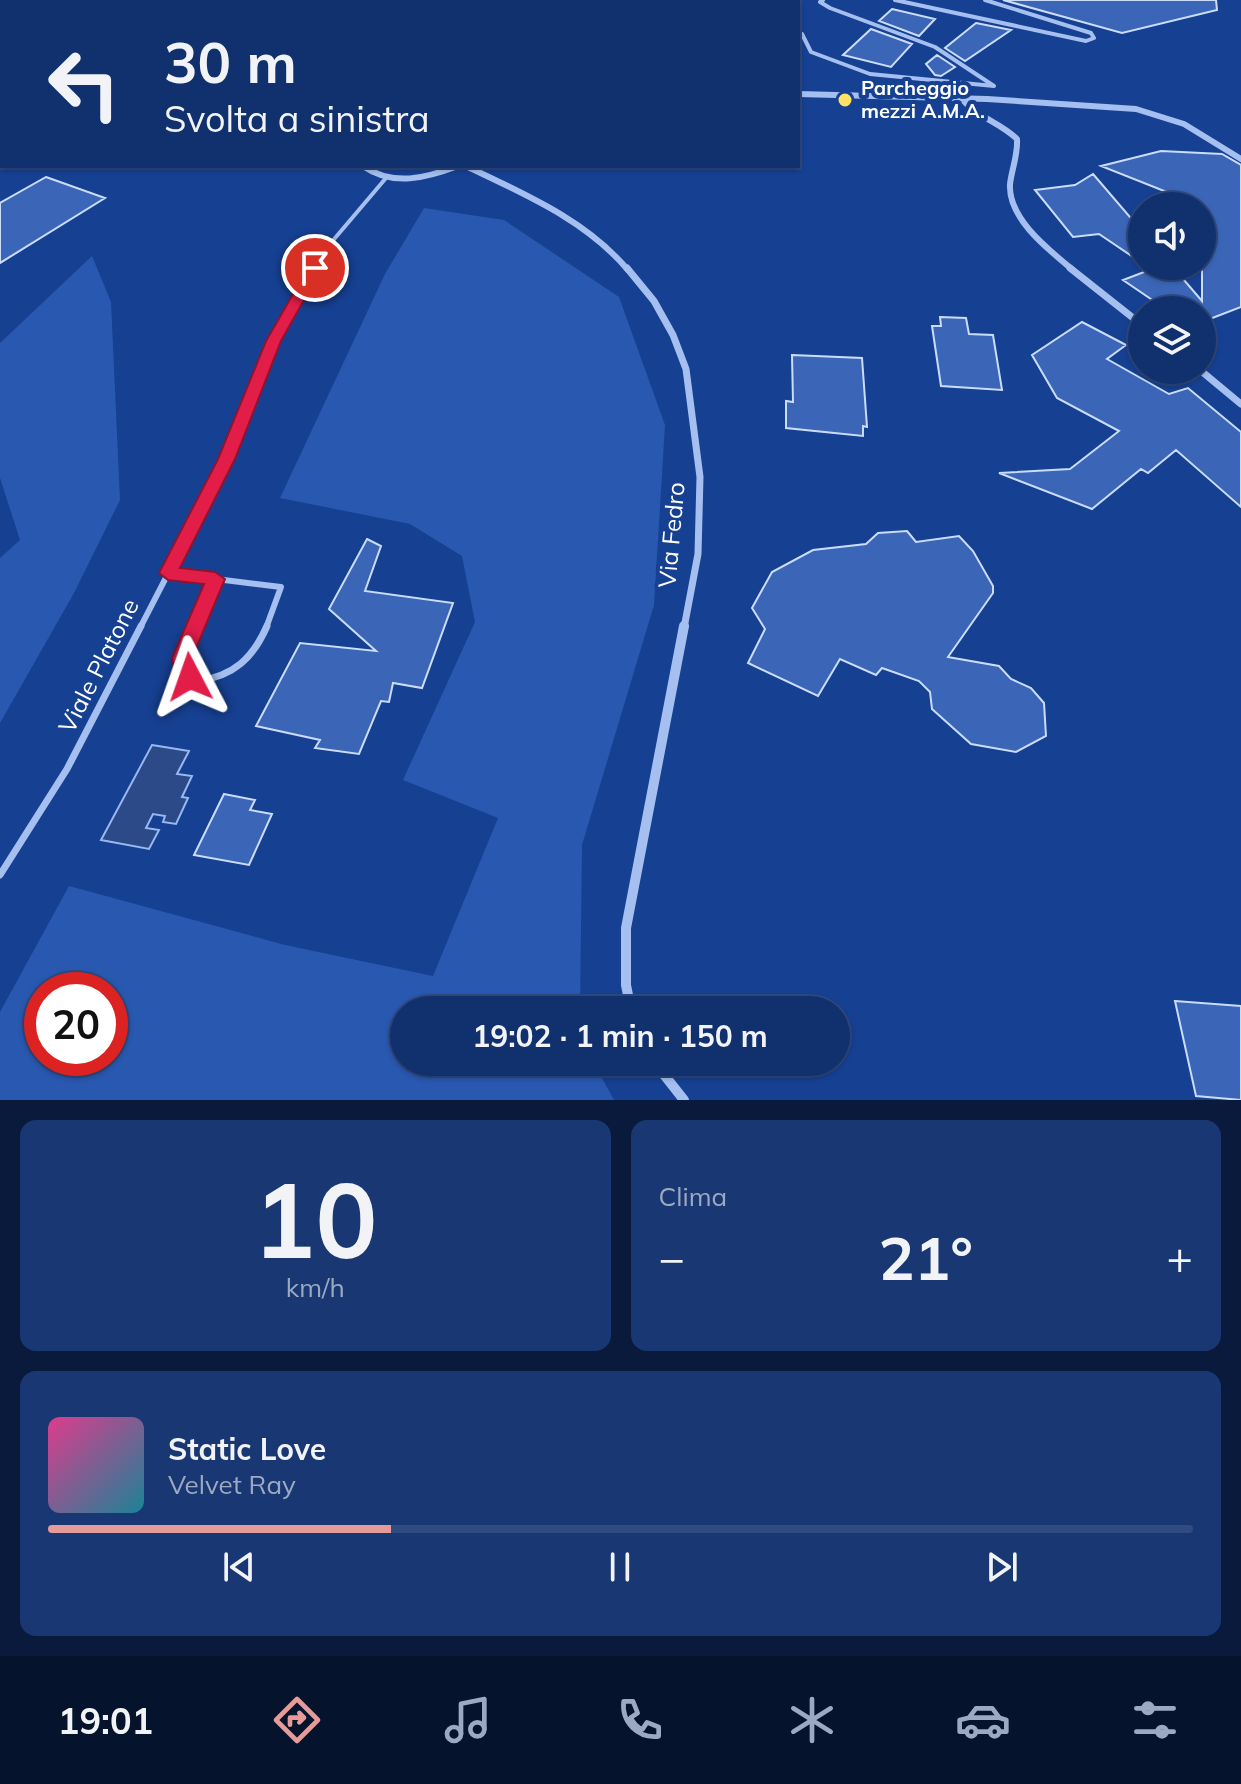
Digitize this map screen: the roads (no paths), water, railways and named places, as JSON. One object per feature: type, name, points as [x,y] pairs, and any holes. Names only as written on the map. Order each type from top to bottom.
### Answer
[{"type":"street","points":[[800,94],[961,98],[1089,105],[1150,112],[1192,128],[1241,159]]},
{"type":"street","points":[[961,98],[974,113],[1005,128],[1017,139],[1010,193],[1022,220],[1041,242],[1128,313]]},
{"type":"street","points":[[367,168],[386,178],[416,178],[451,168]]},
{"type":"street","name":"Via Fedro","points":[[470,168],[545,204],[608,246],[654,301],[673,335],[686,369],[700,477],[698,554],[626,928],[629,996]]},
{"type":"street","points":[[1216,383],[1241,404]]},
{"type":"street","points":[[665,1076],[684,1100]]},
{"type":"lane","points":[[802,34],[811,52],[870,74],[994,86],[935,47],[830,8],[820,2],[823,0]]},
{"type":"lane","points":[[895,0],[1086,41],[1094,38],[1091,33],[985,0]]},
{"type":"lane","name":"Viale Platone","points":[[0,875],[67,769],[227,459],[273,341],[300,292],[330,244],[386,178]]},
{"type":"lane","points":[[168,573],[281,587],[267,631],[250,658],[234,672],[214,681],[198,681],[182,668],[182,658],[215,579]]},
{"type":"place","name":"Parcheggio mezzi A.M.A.","points":[[845,100]]}]
